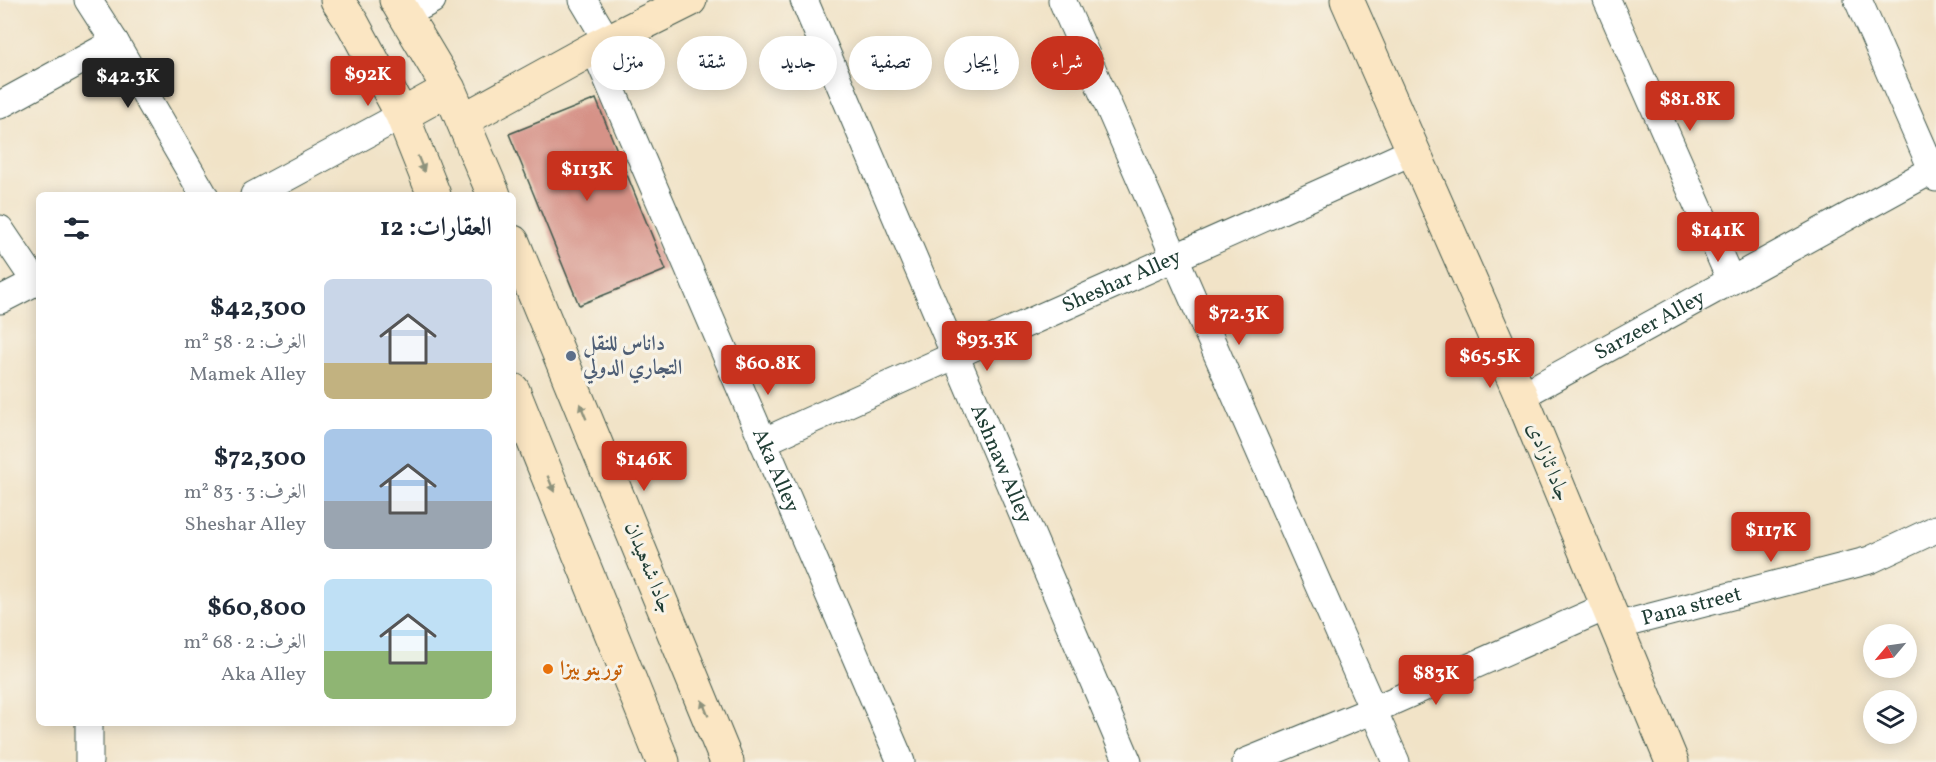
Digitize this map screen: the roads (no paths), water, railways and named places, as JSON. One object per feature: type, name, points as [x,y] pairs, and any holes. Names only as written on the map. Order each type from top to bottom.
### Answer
[{"type":"main road","points":[[338,0],[402,115],[433,192]]},
{"type":"main road","points":[[619,36],[690,0]]},
{"type":"main road","name":"جادا ئازادی","points":[[1347,0],[1521,396],[1672,762]]},
{"type":"main road","points":[[411,5],[493,192]]},
{"type":"main road","points":[[463,120],[591,50]]},
{"type":"main road","points":[[402,115],[449,89]]},
{"type":"main road","name":"جادا شەهیدان","points":[[516,249],[727,762]]},
{"type":"main road","points":[[516,397],[663,762]]},
{"type":"street","points":[[88,0],[202,192]]},
{"type":"street","name":"Aka Alley","points":[[583,0],[597,36]]},
{"type":"street","name":"Ashnaw Alley","points":[[804,0],[1128,762]]},
{"type":"street","points":[[1062,0],[1396,762]]},
{"type":"street","points":[[1607,0],[1731,281]]},
{"type":"street","points":[[1858,0],[1935,172]]},
{"type":"street","points":[[0,105],[115,42]]},
{"type":"street","name":"Aka Alley","points":[[619,90],[763,442],[901,762]]},
{"type":"street","points":[[260,192],[402,115]]},
{"type":"street","name":"Sheshar Alley","points":[[763,442],[955,354],[1413,151]]},
{"type":"street","name":"Sarzeer Alley","points":[[1521,396],[1935,172]]},
{"type":"street","points":[[0,229],[36,280]]},
{"type":"street","points":[[0,300],[36,282]]},
{"type":"street","name":"Pana street","points":[[1246,762],[1612,616],[1870,560],[1936,529]]},
{"type":"street","points":[[89,726],[89,762]]},
{"type":"place","name":"داناس للنقل التجاري الدولي","points":[[571,356]]},
{"type":"place","name":"تورينو بيزا","points":[[548,669]]}]
